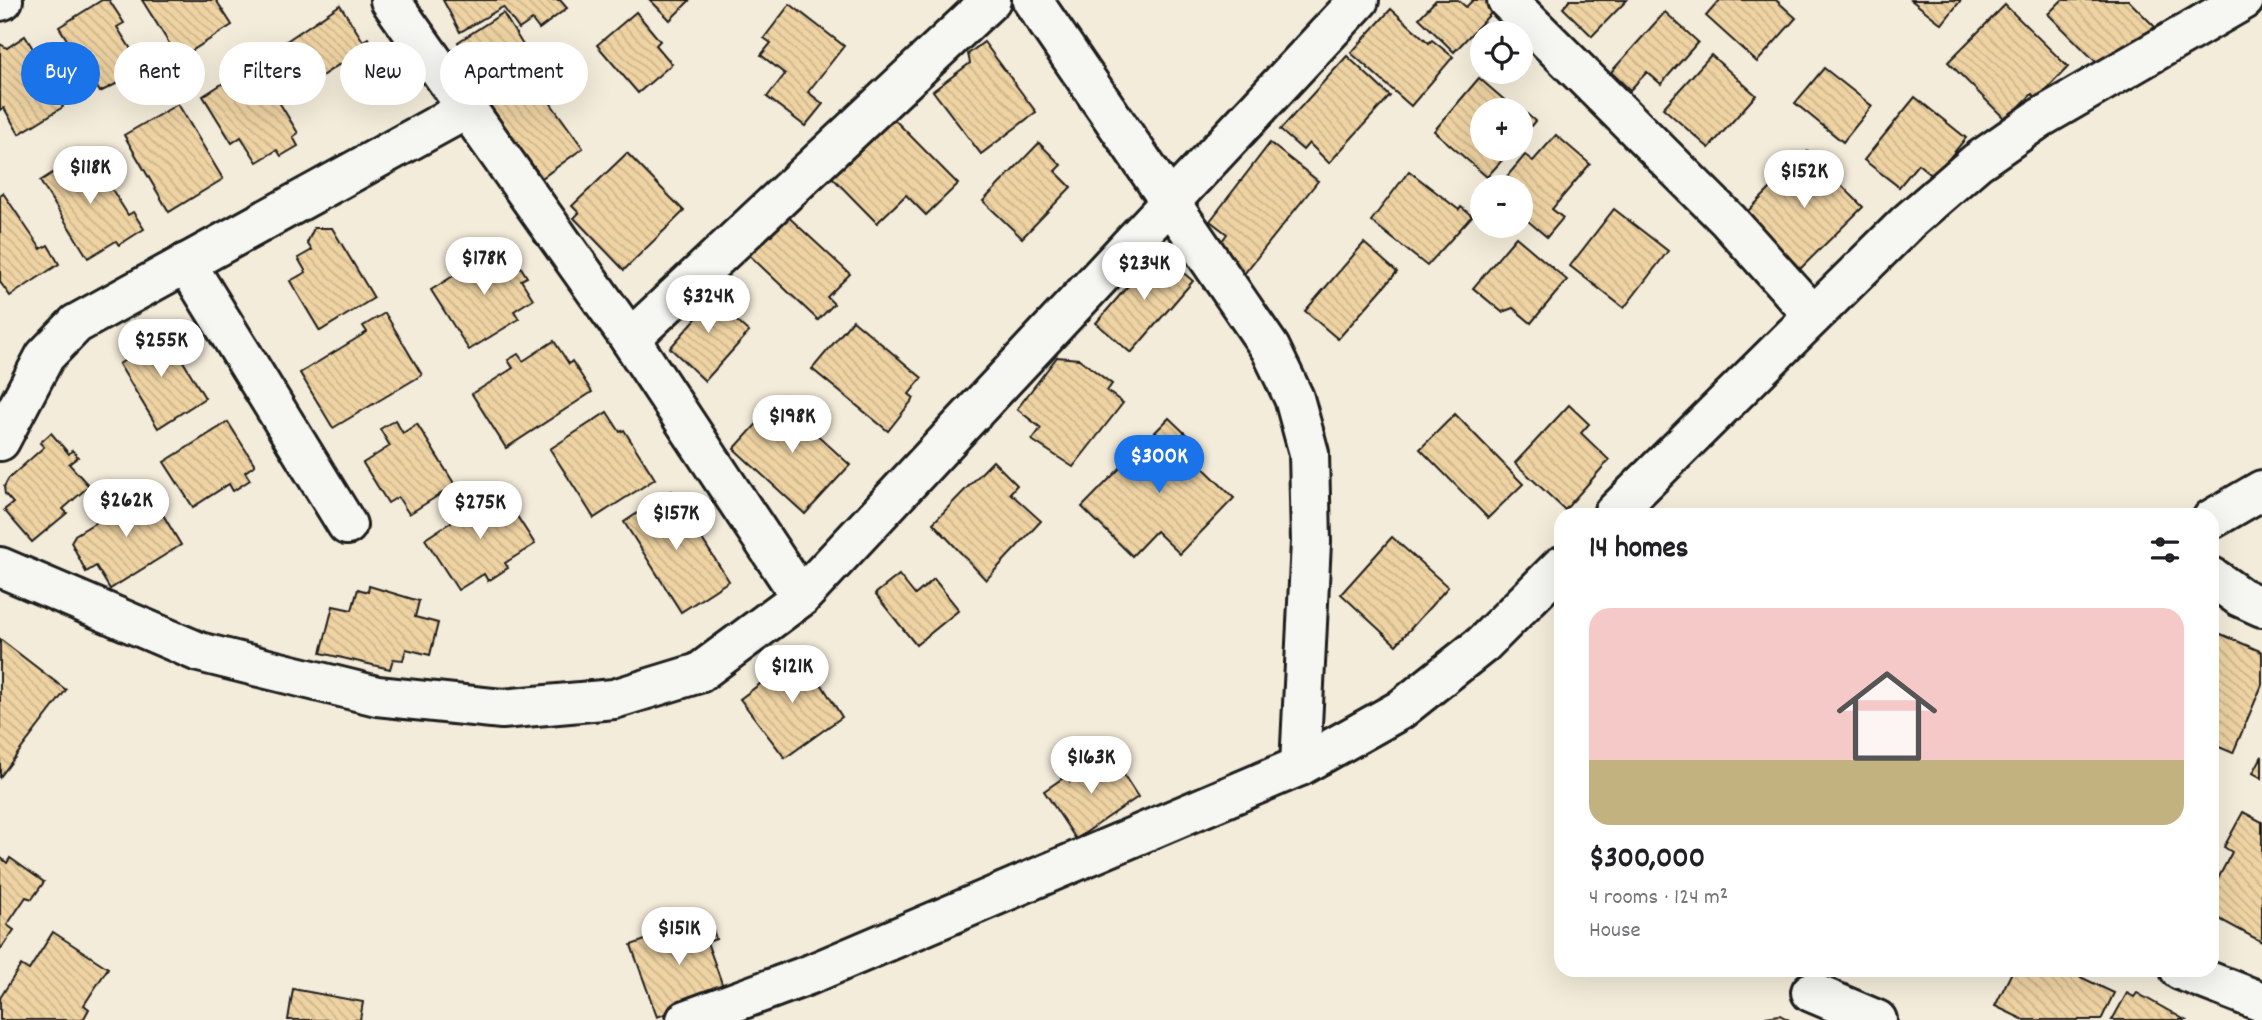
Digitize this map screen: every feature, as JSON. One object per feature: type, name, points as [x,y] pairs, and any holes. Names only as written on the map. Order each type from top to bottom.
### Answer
[{"type":"street","points":[[390,0],[630,339],[801,597]]},
{"type":"street","points":[[630,339],[991,0]]},
{"type":"street","points":[[1032,0],[1270,348],[1294,398],[1309,453],[1311,542],[1300,766]]},
{"type":"street","points":[[0,567],[199,652],[377,696],[502,709],[614,699],[699,673],[801,597],[1359,0]]},
{"type":"street","points":[[1507,0],[1728,220],[1813,315]]},
{"type":"street","points":[[1619,508],[1908,222],[1977,162],[2040,118],[2244,0]]},
{"type":"street","points":[[0,441],[44,356],[76,324],[467,109]]},
{"type":"street","points":[[186,263],[347,525]]},
{"type":"street","points":[[2219,515],[2262,490]]},
{"type":"street","points":[[686,1020],[811,974],[1300,766],[1400,710],[1483,644],[1554,573]]},
{"type":"street","points":[[2219,582],[2240,597],[2262,607]]},
{"type":"street","points":[[2198,977],[2262,1002]]},
{"type":"street","points":[[1811,992],[1877,1020]]},
{"type":"building","points":[[102,0],[109,0],[124,23],[117,27],[126,42],[114,42],[114,85],[100,92],[100,42],[68,42],[59,27]]},
{"type":"building","points":[[142,0],[216,0],[232,25],[205,42],[168,42]]},
{"type":"building","points":[[443,0],[560,0],[567,8],[539,29],[532,20],[519,29],[503,7],[460,32]]},
{"type":"building","points":[[650,0],[690,0],[670,20]]},
{"type":"building","points":[[1436,0],[1458,0],[1466,7],[1473,0],[1487,0],[1496,8],[1484,21],[1470,21],[1470,35],[1454,52],[1419,18]]},
{"type":"building","points":[[1570,0],[1627,0],[1592,36],[1563,8]]},
{"type":"building","points":[[1720,0],[1776,0],[1796,18],[1757,62],[1706,16]]},
{"type":"building","points":[[1911,0],[1961,0],[1942,24]]},
{"type":"building","points":[[2062,0],[2128,0],[2155,27],[2123,59],[2114,51],[2100,66],[2048,14]]},
{"type":"building","points":[[790,4],[844,46],[808,92],[823,104],[805,126],[767,97],[785,74],[761,55],[771,43],[764,38]]},
{"type":"building","points":[[340,5],[363,41],[368,38],[370,42],[340,42],[340,64],[326,73],[326,42],[285,42]]},
{"type":"building","points":[[2005,5],[2068,67],[2037,99],[2032,94],[2006,120],[1948,62]]},
{"type":"building","points":[[1391,9],[1429,43],[1432,40],[1453,57],[1411,106],[1351,53]]},
{"type":"building","points":[[636,12],[660,41],[656,45],[672,64],[638,93],[597,45]]},
{"type":"building","points":[[1665,12],[1698,42],[1661,84],[1647,72],[1630,90],[1611,72]]},
{"type":"building","points":[[503,13],[521,42],[458,42]]},
{"type":"building","points":[[25,36],[29,42],[21,42],[21,105],[63,107],[19,134],[4,108],[0,110],[0,44],[7,48]]},
{"type":"building","points":[[984,42],[1036,112],[981,154],[933,91],[970,63],[968,54]]},
{"type":"building","points":[[1711,55],[1756,95],[1709,148],[1663,108]]},
{"type":"building","points":[[1347,56],[1390,96],[1329,163],[1309,143],[1303,150],[1280,130]]},
{"type":"building","points":[[1824,68],[1872,106],[1843,142],[1795,103]]},
{"type":"building","points":[[1474,84],[1486,84],[1502,98],[1470,98],[1470,161],[1501,161],[1489,175],[1485,175],[1434,131]]},
{"type":"building","points":[[219,86],[219,105],[281,105],[298,133],[293,137],[298,146],[281,156],[277,150],[257,162],[241,137],[232,143],[205,99],[205,95]]},
{"type":"building","points":[[1915,97],[1966,138],[1934,177],[1918,164],[1899,187],[1864,160]]},
{"type":"building","points":[[179,105],[223,179],[169,212],[124,135]]},
{"type":"building","points":[[488,105],[552,105],[583,148],[542,178]]},
{"type":"building","points":[[883,108],[958,184],[926,215],[906,195],[877,223],[822,167]]},
{"type":"building","points":[[1556,135],[1590,164],[1552,209],[1563,218],[1547,237],[1533,225],[1533,175],[1508,175],[1520,161],[1533,161]]},
{"type":"building","points":[[1039,143],[1061,165],[1055,171],[1071,187],[1022,238],[983,201]]},
{"type":"building","points":[[1270,143],[1318,181],[1244,274],[1215,250],[1227,234],[1210,221]]},
{"type":"building","points":[[88,151],[128,215],[133,212],[144,229],[119,245],[116,241],[88,258],[40,181]]},
{"type":"building","points":[[1808,151],[1863,207],[1800,269],[1746,213]]},
{"type":"building","points":[[627,153],[684,211],[624,270],[574,218],[579,213],[572,206]]},
{"type":"building","points":[[1409,171],[1459,210],[1461,207],[1470,214],[1470,218],[1427,266],[1371,221]]},
{"type":"building","points":[[3,193],[41,249],[48,245],[59,264],[10,296],[0,282],[0,195]]},
{"type":"building","points":[[1614,209],[1668,251],[1624,308],[1570,266]]},
{"type":"building","points":[[783,212],[850,274],[827,297],[834,304],[818,320],[747,253]]},
{"type":"building","points":[[314,228],[332,228],[374,298],[320,331],[290,281],[306,272],[298,258],[312,250],[307,243]]},
{"type":"building","points":[[1515,238],[1567,280],[1531,323],[1513,308],[1502,312],[1473,288]]},
{"type":"building","points":[[1364,243],[1397,272],[1338,339],[1305,311]]},
{"type":"building","points":[[502,245],[511,260],[515,258],[527,277],[521,280],[533,299],[514,311],[519,319],[469,350],[431,290]]},
{"type":"building","points":[[1158,251],[1193,281],[1131,353],[1096,323]]},
{"type":"building","points":[[696,284],[749,332],[705,381],[670,348],[700,314],[683,299]]},
{"type":"building","points":[[385,313],[422,375],[333,428],[300,373],[367,332],[363,326]]},
{"type":"building","points":[[853,320],[922,378],[909,394],[914,398],[888,431],[812,369]]},
{"type":"building","points":[[163,328],[205,398],[158,428],[119,364],[138,352],[134,345]]},
{"type":"building","points":[[554,341],[569,364],[572,361],[592,392],[506,448],[472,394],[513,368],[508,360],[518,354],[523,361]]},
{"type":"building","points":[[1057,357],[1079,359],[1112,384],[1107,391],[1123,403],[1073,467],[1032,440],[1041,428],[1017,409]]},
{"type":"building","points":[[783,395],[805,414],[800,419],[850,465],[805,514],[734,449]]},
{"type":"building","points":[[1569,405],[1589,424],[1581,433],[1609,460],[1567,508],[1563,508],[1515,463]]},
{"type":"building","points":[[607,412],[620,432],[624,430],[655,479],[594,518],[550,449]]},
{"type":"building","points":[[1455,414],[1523,484],[1488,518],[1420,449]]},
{"type":"building","points":[[1169,418],[1191,439],[1183,448],[1234,498],[1180,554],[1156,531],[1132,556],[1082,507]]},
{"type":"building","points":[[395,420],[403,433],[417,424],[455,485],[409,514],[398,497],[388,503],[363,463],[390,446],[380,429]]},
{"type":"building","points":[[228,422],[255,465],[245,472],[250,480],[233,491],[229,484],[193,507],[164,462]]},
{"type":"building","points":[[51,433],[69,454],[72,450],[78,457],[69,464],[89,486],[63,509],[67,513],[32,542],[4,510],[13,503],[5,494],[4,487],[8,479],[44,447],[40,443]]},
{"type":"building","points":[[993,461],[1017,485],[1010,493],[1041,521],[986,580],[933,523]]},
{"type":"building","points":[[147,488],[181,545],[110,589],[96,566],[86,572],[71,542],[75,535],[116,510],[112,504],[124,496],[127,501]]},
{"type":"building","points":[[500,490],[535,544],[505,563],[508,568],[488,581],[484,574],[458,590],[425,539]]},
{"type":"building","points":[[671,491],[729,581],[681,612],[624,522]]},
{"type":"building","points":[[1392,537],[1448,587],[1396,645],[1341,594]]},
{"type":"building","points":[[899,575],[915,595],[934,579],[959,610],[916,645],[875,594]]},
{"type":"building","points":[[369,586],[419,601],[415,617],[438,623],[430,655],[406,649],[403,660],[393,659],[390,669],[321,653],[333,606],[352,610],[358,589],[368,592]]},
{"type":"building","points":[[2219,633],[2262,652],[2262,685],[2233,753],[2219,747]]},
{"type":"building","points":[[0,639],[66,690],[0,777]]},
{"type":"building","points":[[805,650],[820,670],[815,674],[842,717],[785,758],[740,699]]},
{"type":"building","points":[[1111,755],[1138,797],[1076,839],[1044,791],[1066,776],[1070,782]]},
{"type":"building","points":[[2262,756],[2262,778],[2253,773]]},
{"type":"building","points":[[2243,812],[2262,822],[2262,942],[2219,919],[2219,877],[2232,852],[2224,847]]},
{"type":"building","points":[[0,857],[7,863],[10,858],[44,882],[32,899],[26,897],[7,925],[14,930],[0,950]]},
{"type":"building","points":[[709,917],[716,939],[707,942],[725,992],[657,1017],[631,945]]},
{"type":"building","points":[[53,932],[108,968],[84,1005],[89,1009],[83,1020],[0,1020],[0,998],[21,965],[29,970]]},
{"type":"building","points":[[2010,977],[2081,977],[2114,993],[2101,1020],[2024,1020],[1995,1006]]},
{"type":"building","points":[[293,989],[363,1002],[360,1020],[288,1020]]},
{"type":"building","points":[[2127,993],[2134,997],[2137,993],[2185,1020],[2112,1020]]},
{"type":"building","points":[[1780,1015],[1789,1020],[1765,1020],[1766,1017]]}]
